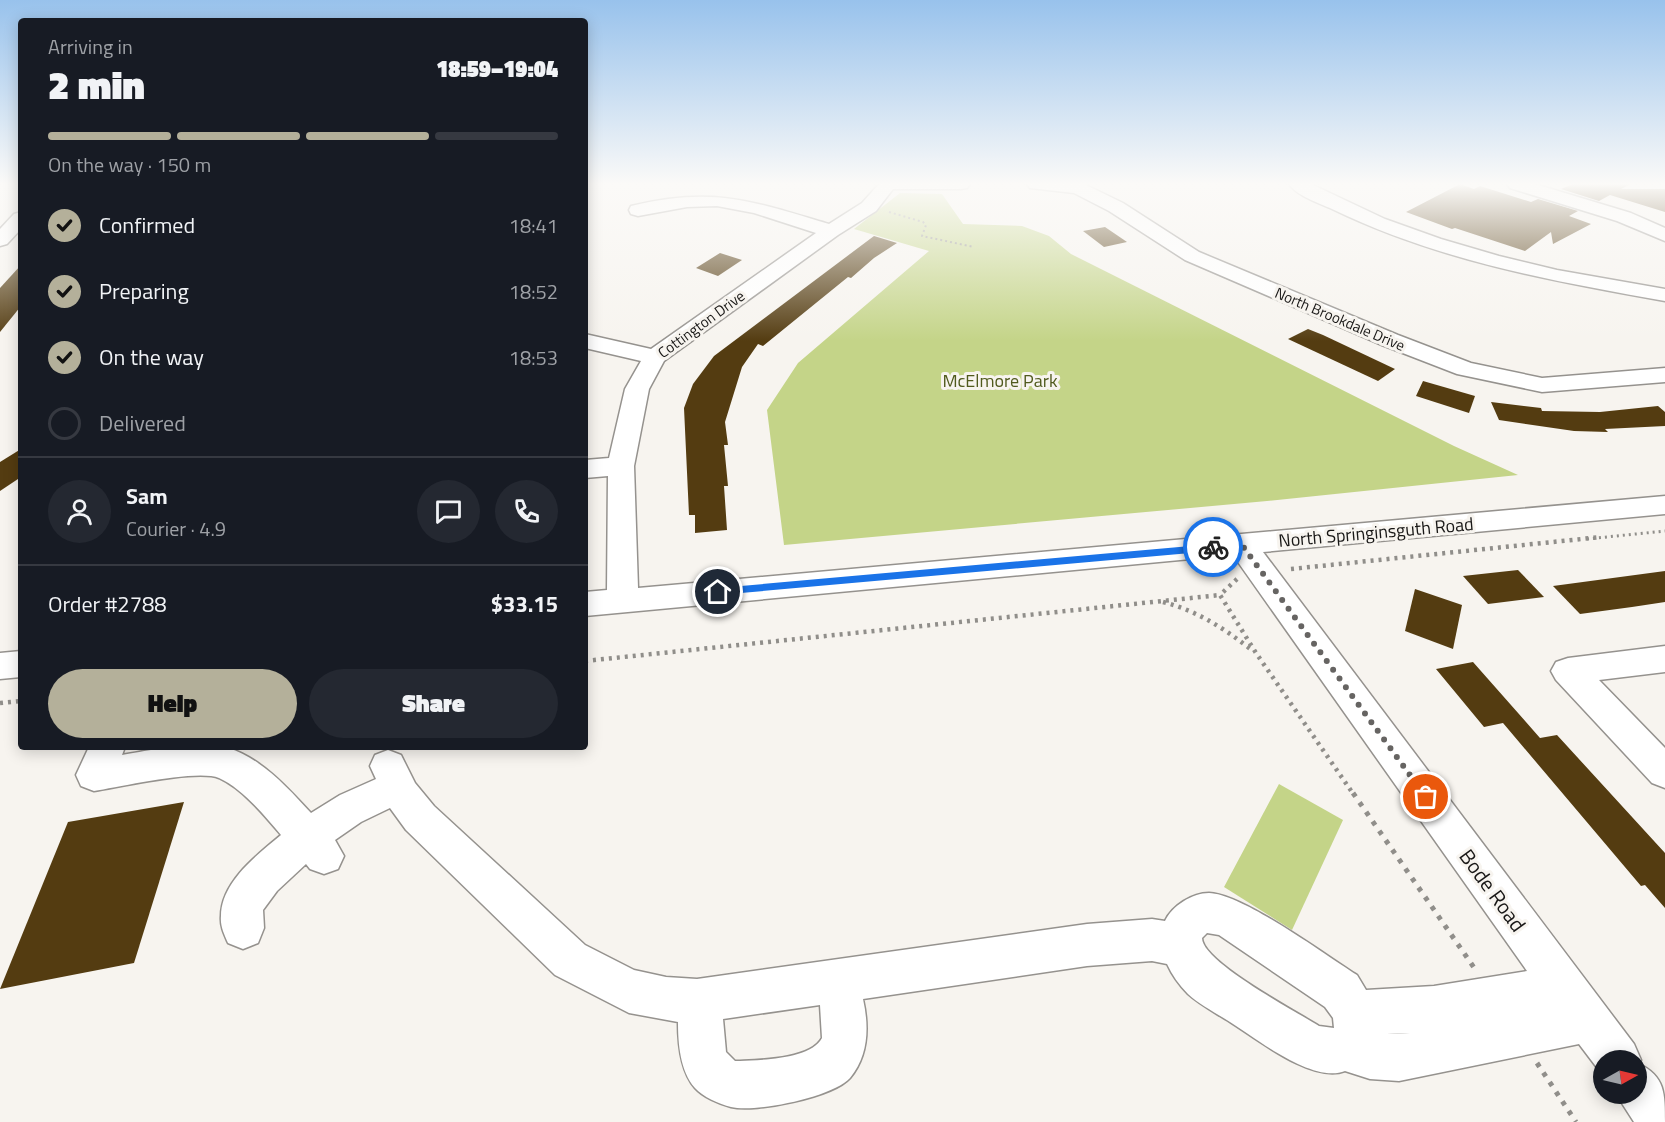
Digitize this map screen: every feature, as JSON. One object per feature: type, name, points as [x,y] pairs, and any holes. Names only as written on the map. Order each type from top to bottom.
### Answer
[{"type":"street","name":"Cottington Drive","points":[[623,600],[621,466],[637,389],[655,357],[824,236]]},
{"type":"street","name":"North Brookdale Drive","points":[[1162,236],[1192,256],[1390,340],[1465,369],[1542,385],[1665,375]]},
{"type":"street","points":[[1419,236],[1450,248],[1522,268],[1665,295]]},
{"type":"street","points":[[588,342],[655,357]]},
{"type":"street","points":[[588,469],[621,466]]},
{"type":"street","name":"North Springinsguth Road","points":[[588,604],[1242,560],[1665,505]]},
{"type":"street","name":"Bode Road","points":[[1242,560],[1611,1050]]},
{"type":"street","points":[[1665,659],[1568,671],[1665,772]]},
{"type":"street","points":[[0,666],[18,664]]},
{"type":"street","points":[[106,750],[94,775],[206,760],[226,764],[261,791],[317,847]]},
{"type":"street","points":[[243,928],[241,914],[245,900],[273,869],[317,847],[390,762],[420,818],[570,960],[629,991],[666,999],[700,1001],[1087,945],[1152,940],[1181,945]]},
{"type":"street","points":[[1351,1031],[1329,1052],[1308,1045],[1224,992],[1194,970],[1185,958],[1181,945],[1181,932],[1186,922],[1201,914],[1220,915],[1233,920],[1341,991],[1351,1031],[1377,1057],[1399,1058],[1575,1002]]},
{"type":"street","points":[[700,1001],[702,1052],[708,1066],[717,1077],[731,1084],[746,1085],[824,1070],[835,1060],[843,1047],[846,1031],[837,982]]},
{"type":"street","points":[[1647,1101],[1663,1122]]},
{"type":"path","points":[[924,236],[974,247]]},
{"type":"path","points":[[1309,567],[1665,531]]},
{"type":"path","points":[[1220,595],[1242,560]]},
{"type":"path","points":[[588,661],[1220,595]]},
{"type":"path","points":[[1220,595],[1256,653],[1461,949]]},
{"type":"path","points":[[1160,602],[1186,607],[1226,629],[1256,653]]},
{"type":"path","points":[[0,703],[18,701]]},
{"type":"green space","name":"McElmore Park","points":[[879,236],[1049,236],[1071,254],[1454,446],[1518,475],[1267,501],[784,545],[767,410],[798,363],[929,251]]},
{"type":"green space","points":[[1279,784],[1343,820],[1292,930],[1224,887]]},
{"type":"building","points":[[874,236],[897,243],[874,258],[851,278],[848,277],[763,346],[758,344],[742,367],[725,422],[728,445],[724,445],[728,486],[724,486],[727,530],[695,533],[695,515],[689,515],[684,408],[693,384],[714,356]]},
{"type":"building","points":[[1090,236],[1119,236],[1127,242],[1104,247]]},
{"type":"building","points":[[1480,236],[1545,236],[1525,251]]},
{"type":"building","points":[[1552,236],[1568,236],[1553,244]]},
{"type":"building","points":[[720,253],[742,260],[718,276],[696,268]]},
{"type":"building","points":[[18,268],[18,310],[0,332],[0,288]]},
{"type":"building","points":[[1308,329],[1395,369],[1378,381],[1288,339]]},
{"type":"building","points":[[1423,381],[1475,396],[1469,413],[1416,396]]},
{"type":"building","points":[[1491,402],[1541,408],[1542,411],[1600,412],[1658,406],[1665,412],[1665,426],[1605,429],[1608,432],[1574,431],[1499,420]]},
{"type":"building","points":[[18,451],[18,479],[0,491],[0,462]]},
{"type":"building","points":[[1518,570],[1544,597],[1488,604],[1463,576]]},
{"type":"building","points":[[1665,571],[1665,602],[1580,614],[1553,586]]},
{"type":"building","points":[[1415,589],[1462,605],[1453,649],[1405,631]]},
{"type":"building","points":[[1473,662],[1540,738],[1557,735],[1665,853],[1665,908],[1645,885],[1641,886],[1503,723],[1484,727],[1436,669]]},
{"type":"building","points":[[184,802],[134,963],[0,989],[68,822]]},
{"type":"way so far","points":[[1213,547],[1242,545],[1426,797]]},
{"type":"route","points":[[718,592],[1213,547]]}]
